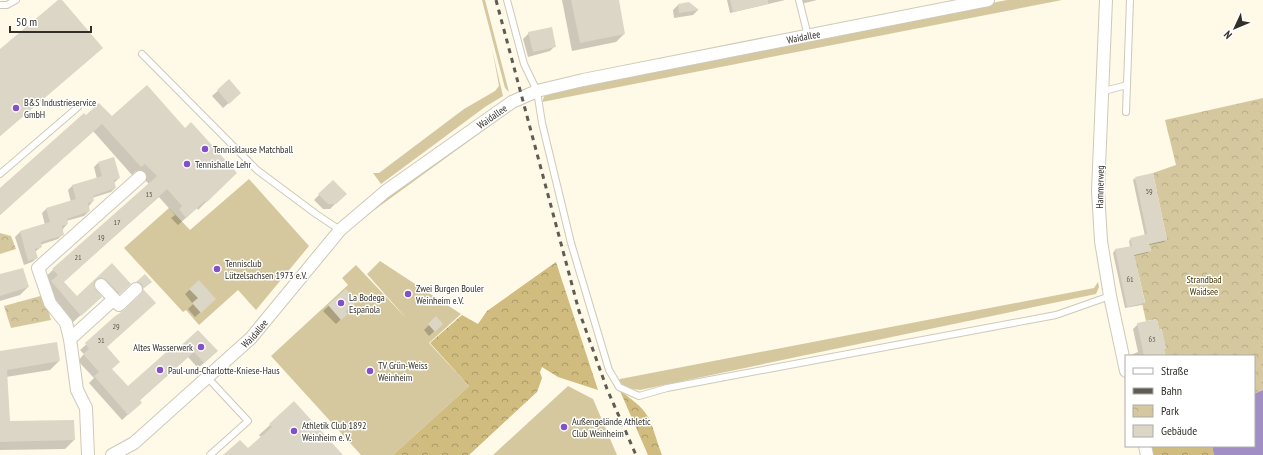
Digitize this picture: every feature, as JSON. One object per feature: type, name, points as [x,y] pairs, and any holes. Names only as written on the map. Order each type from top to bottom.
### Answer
[{"type":"street","name":"Waidallee","points":[[112,455],[134,443],[251,338],[340,230],[386,191],[494,113],[517,99],[537,91],[583,80],[988,0]]},
{"type":"street","name":"Hammerweg","points":[[1106,0],[1104,91],[1098,191],[1101,245],[1125,367]]},
{"type":"street","points":[[88,455],[86,408],[77,390],[70,339],[66,322],[50,303],[38,268],[140,177]]},
{"type":"street","points":[[101,285],[119,305],[136,289]]},
{"type":"street","points":[[70,339],[114,299]]},
{"type":"lane","points":[[0,5],[7,5],[16,0]]},
{"type":"lane","points":[[507,0],[524,64],[537,91],[547,146],[571,243],[591,315],[609,370],[619,386],[630,393],[639,396],[666,388],[1056,315],[1110,296]]},
{"type":"lane","points":[[799,0],[808,36]]},
{"type":"lane","points":[[1126,112],[1130,0]]},
{"type":"lane","points":[[142,54],[257,170],[340,230]]},
{"type":"lane","points":[[1104,91],[1127,85]]},
{"type":"lane","points":[[0,174],[78,106]]},
{"type":"lane","points":[[208,378],[248,421],[210,455]]},
{"type":"green space","points":[[482,0],[485,0],[509,92],[505,88]]},
{"type":"green space","points":[[1007,0],[1062,0],[542,102],[546,92]]},
{"type":"green space","points":[[492,49],[503,96],[485,107],[381,184],[373,173],[379,173],[464,109],[495,91],[499,86]]},
{"type":"green space","name":"Strandbad Waidsee","points":[[1263,98],[1263,390],[1255,394],[1255,355],[1165,355],[1164,349],[1166,349],[1161,329],[1159,330],[1157,319],[1146,321],[1142,303],[1145,302],[1134,255],[1151,251],[1149,244],[1167,240],[1153,173],[1176,165],[1165,120]]},
{"type":"green space","points":[[501,114],[503,115],[502,117],[362,219],[361,217]]},
{"type":"green space","name":"Tennisclub Lützelsachsen 1973 e.V.","points":[[249,179],[309,246],[256,310],[238,290],[199,325],[186,310],[183,312],[124,248],[169,208],[190,230]]},
{"type":"green space","points":[[0,233],[11,236],[16,249],[0,254]]},
{"type":"green space","name":"TV Grün-Weiss Weinheim","points":[[380,261],[461,314],[429,343],[469,386],[393,455],[361,455],[271,356],[348,285],[342,278],[356,265],[407,319],[367,274]]},
{"type":"green space","points":[[556,262],[598,390],[558,377],[542,367],[540,372],[542,378],[537,392],[469,455],[393,455],[469,386],[430,343],[462,315],[478,324],[487,311]]},
{"type":"green space","points":[[1098,282],[1099,287],[1096,294],[640,390],[627,388],[618,381],[620,379],[1094,288]]},
{"type":"green space","points":[[44,295],[51,320],[11,328],[4,306]]},
{"type":"green space","name":"Außengelände Athletic Club Weinheim","points":[[568,386],[593,399],[617,455],[493,455]]},
{"type":"green space","points":[[620,391],[639,406],[649,418],[662,455],[648,455]]},
{"type":"green space","points":[[1150,447],[1212,447],[1214,455],[1152,455]]},
{"type":"shaded area","points":[[1263,390],[1263,455],[1214,455],[1212,447],[1255,447],[1255,394]]},
{"type":"building","points":[[58,0],[62,0],[103,48],[0,136],[0,49]]},
{"type":"building","points":[[571,0],[619,0],[625,34],[580,43]]},
{"type":"building","points":[[730,0],[768,0],[768,4],[733,12]]},
{"type":"building","points":[[689,2],[699,10],[679,13],[678,4]]},
{"type":"building","points":[[552,27],[556,47],[533,52],[528,32]]},
{"type":"building","points":[[229,79],[241,93],[229,104],[217,90]]},
{"type":"building","points":[[147,85],[185,128],[191,122],[237,173],[207,202],[205,201],[186,218],[179,209],[182,206],[167,189],[64,282],[77,296],[112,263],[131,284],[120,294],[106,280],[100,278],[96,279],[94,287],[102,297],[81,316],[51,281],[58,275],[52,269],[157,176],[145,164],[141,167],[102,124],[0,215],[0,188],[84,113],[86,115],[99,103],[112,116]]},
{"type":"building","points":[[114,157],[120,178],[114,180],[116,188],[93,196],[94,201],[88,203],[90,211],[67,219],[68,224],[62,226],[64,235],[41,242],[42,247],[35,249],[38,258],[28,261],[20,231],[50,222],[46,208],[76,199],[72,185],[102,176],[98,162]]},
{"type":"building","points":[[1153,173],[1167,240],[1149,244],[1151,251],[1134,255],[1145,303],[1127,307],[1115,249],[1132,246],[1130,238],[1147,234],[1135,177]]},
{"type":"building","points":[[333,180],[347,194],[336,204],[328,204],[318,194]]},
{"type":"building","points":[[23,268],[29,287],[0,296],[0,274]]},
{"type":"building","points":[[145,274],[152,282],[143,289],[142,284],[136,282]]},
{"type":"building","name":"Tennisclub Lützelsachsen 1973 e.V.","points":[[199,280],[216,299],[201,313],[192,303],[198,298],[189,289]]},
{"type":"building","points":[[143,289],[156,303],[107,347],[120,362],[112,369],[128,386],[171,348],[174,352],[198,330],[218,351],[204,363],[194,352],[140,400],[142,403],[128,415],[94,376],[99,372],[83,354],[89,349],[85,343],[124,310],[141,294]]},
{"type":"building","points":[[346,289],[357,301],[345,312],[348,314],[341,320],[328,305]]},
{"type":"building","name":"Zwei Burgen Bouler Weinheim e.V.","points":[[436,316],[443,324],[435,332],[428,324]]},
{"type":"building","points":[[1157,319],[1159,330],[1162,329],[1166,349],[1164,349],[1165,355],[1144,355],[1137,323]]},
{"type":"building","points":[[57,342],[60,361],[7,370],[10,421],[74,420],[75,440],[0,442],[0,351]]},
{"type":"building","name":"Athletik Club 1892 Weinheim e. V.","points":[[294,401],[343,455],[223,455],[240,440],[248,448],[272,427],[269,424]]},
{"type":"railway","points":[[496,0],[579,311],[607,389],[636,455]]},
{"type":"place","name":"B&S Industrieservice GmbH","points":[[16,108]]},
{"type":"place","name":"Tennisklause Matchball","points":[[205,149]]},
{"type":"place","name":"Tennishalle Lehr","points":[[187,164]]},
{"type":"place","name":"Tennisclub Lützelsachsen 1973 e.V.","points":[[217,269]]},
{"type":"place","name":"Zwei Burgen Bouler Weinheim e.V.","points":[[408,294]]},
{"type":"place","name":"La Bodega Española","points":[[341,303]]},
{"type":"place","name":"Altes Wasserwerk","points":[[201,347]]},
{"type":"place","name":"Paul-und-Charlotte-Kniese-Haus","points":[[160,370]]},
{"type":"place","name":"TV Grün-Weiss Weinheim","points":[[370,371]]},
{"type":"place","name":"Außengelände Athletic Club Weinheim","points":[[564,427]]},
{"type":"place","name":"Athletik Club 1892 Weinheim e. V.","points":[[294,431]]}]
